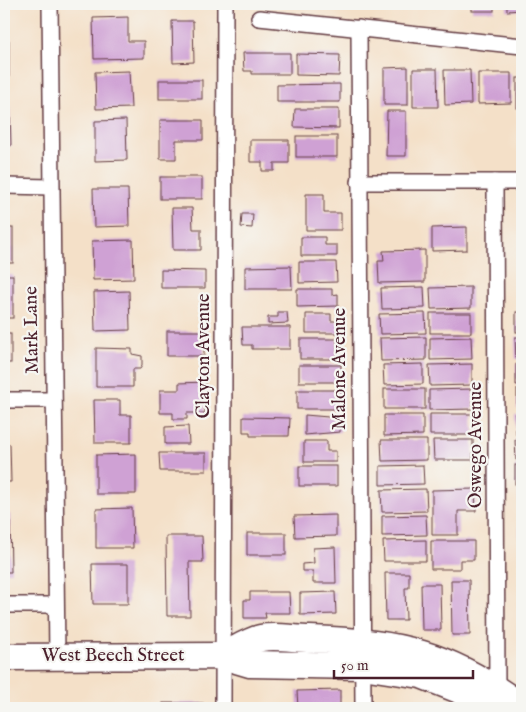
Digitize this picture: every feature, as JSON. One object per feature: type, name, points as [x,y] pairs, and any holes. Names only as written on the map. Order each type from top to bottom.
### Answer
[{"type":"highway","name":"West Beech Street","points":[[4,657],[223,656],[261,638],[362,653],[420,652],[450,662],[493,701],[522,707]]},
{"type":"street","name":"Mark Lane","points":[[50,4],[54,605],[56,657]]},
{"type":"street","name":"Clayton Avenue","points":[[223,708],[225,4]]},
{"type":"street","points":[[259,18],[522,46]]},
{"type":"street","name":"Malone Avenue","points":[[359,28],[363,708]]},
{"type":"street","points":[[359,182],[522,182]]},
{"type":"street","name":"Oswego Avenue","points":[[493,701],[495,182]]},
{"type":"street","points":[[4,186],[51,187]]},
{"type":"street","points":[[4,400],[53,400]]},
{"type":"street","points":[[4,605],[54,605]]},
{"type":"building","points":[[472,4],[494,4],[494,11],[472,11]]},
{"type":"building","points":[[507,4],[522,4],[522,10],[507,11]]},
{"type":"building","points":[[128,17],[128,41],[144,41],[144,58],[94,59],[93,18]]},
{"type":"building","points":[[172,21],[193,21],[194,62],[173,63]]},
{"type":"building","points":[[4,40],[9,40],[9,78],[4,79]]},
{"type":"building","points":[[243,53],[290,53],[290,74],[252,74],[252,71],[244,71]]},
{"type":"building","points":[[296,54],[340,55],[339,76],[296,75]]},
{"type":"building","points":[[408,67],[408,105],[384,105],[384,68]]},
{"type":"building","points":[[413,69],[437,69],[438,107],[413,107]]},
{"type":"building","points":[[444,70],[470,70],[471,104],[445,105]]},
{"type":"building","points":[[129,71],[131,108],[96,109],[95,72]]},
{"type":"building","points":[[478,73],[511,73],[511,103],[478,104]]},
{"type":"building","points":[[517,78],[522,78],[522,108],[517,108]]},
{"type":"building","points":[[159,80],[202,80],[202,99],[159,99]]},
{"type":"building","points":[[340,84],[340,102],[277,102],[277,85]]},
{"type":"building","points":[[4,107],[10,107],[11,146],[4,146]]},
{"type":"building","points":[[295,109],[339,109],[339,128],[294,127]]},
{"type":"building","points":[[387,111],[406,111],[406,156],[386,156]]},
{"type":"building","points":[[126,120],[127,160],[95,161],[95,121]]},
{"type":"building","points":[[160,120],[203,120],[203,140],[176,140],[176,159],[160,159]]},
{"type":"building","points":[[296,136],[337,136],[337,157],[296,157]]},
{"type":"building","points":[[250,140],[289,140],[289,163],[274,163],[274,171],[262,171],[262,162],[250,162]]},
{"type":"building","points":[[160,177],[202,177],[202,199],[160,199]]},
{"type":"building","points":[[93,189],[128,189],[129,226],[94,227]]},
{"type":"building","points":[[306,194],[324,194],[324,213],[341,213],[341,230],[306,230]]},
{"type":"building","points":[[172,208],[192,208],[193,229],[201,229],[201,250],[173,250]]},
{"type":"building","points":[[242,214],[253,214],[252,228],[241,227]]},
{"type":"building","points":[[520,216],[522,216],[522,242],[520,242]]},
{"type":"building","points":[[467,227],[467,250],[432,251],[432,228]]},
{"type":"building","points":[[4,228],[13,228],[13,263],[4,263]]},
{"type":"building","points":[[301,237],[325,237],[325,245],[337,245],[337,256],[301,256]]},
{"type":"building","points":[[133,240],[134,279],[93,280],[92,241]]},
{"type":"building","points":[[425,250],[425,282],[379,283],[378,261],[384,261],[383,251]]},
{"type":"building","points":[[299,262],[336,262],[337,282],[299,283]]},
{"type":"building","points":[[291,266],[292,289],[245,289],[245,267]]},
{"type":"building","points":[[161,270],[205,271],[205,288],[161,288]]},
{"type":"building","points":[[4,275],[13,275],[13,318],[4,318]]},
{"type":"building","points":[[424,287],[425,308],[382,309],[381,288]]},
{"type":"building","points":[[471,287],[471,308],[431,309],[430,288]]},
{"type":"building","points":[[297,289],[332,289],[332,295],[338,294],[338,306],[297,307]]},
{"type":"building","points":[[129,291],[130,330],[95,331],[94,292]]},
{"type":"building","points":[[278,312],[287,312],[288,323],[268,324],[268,317],[278,317]]},
{"type":"building","points":[[516,312],[522,312],[522,332],[516,332]]},
{"type":"building","points":[[425,313],[426,333],[380,334],[379,314]]},
{"type":"building","points":[[430,313],[471,313],[471,333],[430,333]]},
{"type":"building","points":[[306,314],[331,314],[331,321],[340,321],[340,333],[306,333]]},
{"type":"building","points":[[242,327],[290,327],[290,349],[252,349],[252,345],[243,345]]},
{"type":"building","points":[[167,331],[204,331],[204,356],[167,356]]},
{"type":"building","points":[[4,334],[11,334],[11,363],[4,363]]},
{"type":"building","points":[[426,337],[426,360],[381,361],[380,338]]},
{"type":"building","points":[[471,337],[472,359],[430,360],[430,338]]},
{"type":"building","points":[[515,337],[522,337],[522,359],[516,359]]},
{"type":"building","points":[[300,339],[337,339],[337,359],[300,359]]},
{"type":"building","points":[[96,348],[132,349],[132,354],[142,356],[142,366],[140,369],[133,369],[133,387],[96,387]]},
{"type":"building","points":[[423,364],[423,384],[384,385],[383,365]]},
{"type":"building","points":[[472,364],[472,385],[430,386],[429,365]]},
{"type":"building","points":[[516,364],[522,364],[522,384],[516,385]]},
{"type":"building","points":[[299,365],[341,365],[341,382],[299,382]]},
{"type":"building","points":[[205,382],[205,413],[187,413],[187,419],[173,419],[173,413],[160,413],[160,390],[179,390],[179,383]]},
{"type":"building","points":[[384,389],[425,389],[425,409],[384,409]]},
{"type":"building","points":[[473,389],[473,409],[429,410],[429,390]]},
{"type":"building","points":[[517,389],[522,389],[522,409],[517,409]]},
{"type":"building","points":[[297,390],[341,390],[341,409],[297,409]]},
{"type":"building","points":[[94,400],[120,400],[120,415],[131,415],[131,443],[95,443]]},
{"type":"building","points":[[430,414],[473,414],[474,435],[430,435]]},
{"type":"building","points":[[515,414],[522,414],[522,435],[516,435]]},
{"type":"building","points":[[305,415],[340,418],[340,432],[305,435]]},
{"type":"building","points":[[384,415],[423,415],[423,435],[384,436]]},
{"type":"building","points":[[243,417],[290,418],[289,436],[250,436],[250,432],[243,432]]},
{"type":"building","points":[[188,426],[189,444],[165,444],[165,427]]},
{"type":"building","points":[[522,439],[522,460],[516,460],[515,440]]},
{"type":"building","points":[[381,440],[427,440],[427,460],[382,461]]},
{"type":"building","points":[[433,440],[473,440],[473,460],[434,460]]},
{"type":"building","points":[[304,441],[327,441],[327,451],[336,451],[336,462],[304,462]]},
{"type":"building","points":[[4,444],[10,444],[11,482],[4,482]]},
{"type":"building","points":[[159,453],[206,453],[206,471],[160,471]]},
{"type":"building","points":[[136,454],[136,494],[96,494],[96,455]]},
{"type":"building","points":[[423,465],[424,484],[380,485],[380,466]]},
{"type":"building","points":[[515,465],[522,465],[522,484],[515,484]]},
{"type":"building","points":[[299,466],[337,466],[337,486],[299,486]]},
{"type":"building","points":[[426,489],[427,511],[382,512],[381,490]]},
{"type":"building","points":[[475,489],[476,511],[458,511],[458,535],[432,535],[432,490]]},
{"type":"building","points":[[518,490],[522,490],[522,511],[519,511]]},
{"type":"building","points":[[132,508],[133,548],[96,548],[96,509]]},
{"type":"building","points":[[10,514],[11,572],[4,572],[4,515]]},
{"type":"building","points":[[336,515],[336,536],[295,537],[294,516]]},
{"type":"building","points":[[426,515],[427,535],[382,536],[382,516]]},
{"type":"building","points":[[519,515],[522,515],[522,537],[519,537]]},
{"type":"building","points":[[247,533],[286,533],[286,555],[247,555]]},
{"type":"building","points":[[166,536],[202,536],[203,562],[189,562],[190,616],[167,616]]},
{"type":"building","points":[[426,540],[426,561],[384,561],[383,541]]},
{"type":"building","points":[[431,541],[474,541],[474,560],[460,560],[460,569],[431,569]]},
{"type":"building","points":[[335,547],[336,583],[313,583],[313,571],[302,571],[302,564],[314,563],[313,548]]},
{"type":"building","points":[[92,564],[128,564],[128,604],[93,604]]},
{"type":"building","points":[[385,573],[409,573],[409,588],[405,588],[406,620],[386,620]]},
{"type":"building","points":[[451,580],[469,580],[470,635],[452,635]]},
{"type":"building","points":[[421,584],[440,584],[441,630],[422,630]]},
{"type":"building","points":[[250,592],[289,592],[290,613],[265,613],[266,618],[244,618],[244,600],[250,600]]},
{"type":"building","points":[[335,592],[336,614],[300,615],[300,593]]},
{"type":"building","points":[[340,690],[340,708],[298,708],[297,691]]},
{"type":"building","points":[[163,703],[203,703],[203,708],[163,708]]}]
